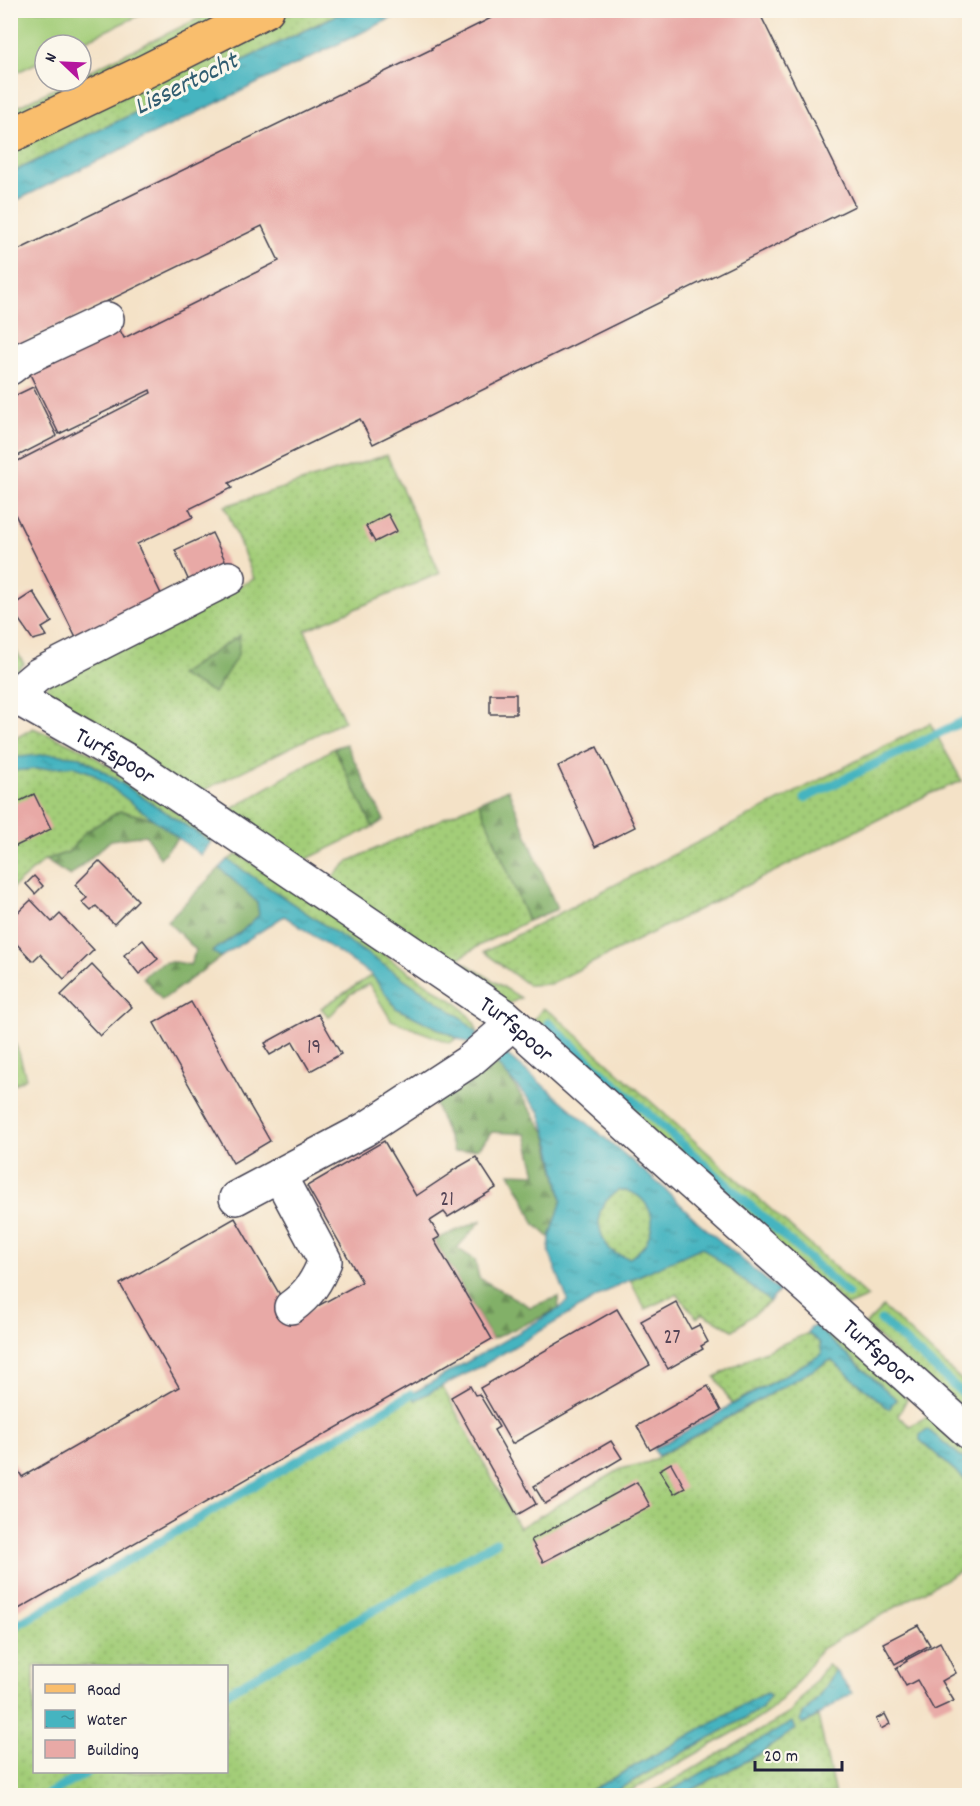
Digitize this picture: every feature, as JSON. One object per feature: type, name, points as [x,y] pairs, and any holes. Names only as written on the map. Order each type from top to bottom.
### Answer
[{"type":"main road","points":[[10,136],[267,10]]},
{"type":"street","points":[[10,368],[22,359],[106,320]]},
{"type":"street","points":[[12,695],[38,675],[229,578]]},
{"type":"street","name":"Turfspoor","points":[[12,695],[129,761],[513,1023],[969,1433]]},
{"type":"street","points":[[236,1198],[364,1130],[468,1062],[513,1023]]},
{"type":"street","points":[[279,1175],[325,1261],[318,1281],[305,1297],[291,1307]]},
{"type":"green space","points":[[11,10],[149,11],[93,37],[93,33],[33,33],[33,65],[11,75]]},
{"type":"green space","points":[[214,11],[236,11],[93,80],[93,69]]},
{"type":"green space","points":[[294,11],[344,11],[11,173],[10,151]]},
{"type":"green space","points":[[46,93],[65,93],[11,119],[11,110]]},
{"type":"green space","points":[[387,455],[440,573],[305,630],[344,721],[196,794],[38,697],[55,675],[254,579],[225,506]]},
{"type":"green space","points":[[240,635],[238,655],[214,693],[179,675]]},
{"type":"green space","points":[[11,642],[24,664],[10,676]]},
{"type":"green space","points":[[930,723],[962,781],[929,794],[550,984],[528,985],[484,952]]},
{"type":"green space","points":[[33,728],[85,750],[214,838],[211,842],[81,757],[11,760],[11,741]]},
{"type":"green space","points":[[346,744],[384,820],[373,827],[334,748]]},
{"type":"green space","points":[[334,748],[373,827],[297,864],[223,814]]},
{"type":"green space","points":[[73,766],[92,773],[157,820],[120,811],[85,832],[69,852],[45,860],[11,889],[11,771]]},
{"type":"green space","points":[[508,789],[557,909],[528,921],[479,802]]},
{"type":"green space","points":[[479,802],[528,921],[480,945],[458,959],[521,998],[504,1006],[327,883],[349,861]]},
{"type":"green space","points":[[120,811],[157,820],[179,837],[160,858],[146,835],[111,840],[70,876],[45,860],[69,852],[85,832]]},
{"type":"green space","points":[[238,854],[345,924],[394,962],[458,1004],[474,1022],[478,1034],[459,1016],[228,860]]},
{"type":"green space","points":[[220,868],[257,902],[259,915],[241,932],[212,951],[221,957],[162,1000],[143,977],[165,962],[190,965],[196,950],[167,921]]},
{"type":"green space","points":[[372,975],[396,1008],[457,1038],[450,1043],[391,1020],[369,984],[350,994],[329,1017],[321,1008]]},
{"type":"green space","points":[[543,1008],[557,1017],[868,1297],[847,1306],[529,1026]]},
{"type":"green space","points":[[11,1035],[26,1078],[11,1086]]},
{"type":"green space","points":[[497,1064],[505,1072],[546,1133],[562,1200],[550,1238],[534,1223],[510,1173],[536,1174],[526,1134],[492,1132],[479,1148],[454,1152],[433,1099]]},
{"type":"green space","points":[[618,1190],[627,1191],[641,1198],[650,1211],[652,1219],[652,1227],[646,1243],[630,1258],[612,1251],[600,1230],[601,1209]]},
{"type":"green space","points":[[482,1220],[457,1248],[475,1260],[479,1278],[530,1307],[558,1297],[559,1309],[492,1339],[434,1240]]},
{"type":"green space","points":[[702,1247],[770,1302],[733,1330],[702,1313],[697,1318],[677,1294],[645,1309],[630,1280]]},
{"type":"green space","points":[[883,1307],[969,1387],[969,1422],[865,1325]]},
{"type":"green space","points":[[826,1325],[846,1339],[907,1399],[898,1416],[910,1426],[928,1416],[969,1452],[969,1463],[927,1429],[920,1440],[969,1483],[969,1566],[821,1649],[792,1689],[771,1710],[623,1795],[608,1795],[761,1709],[770,1696],[767,1693],[752,1700],[583,1795],[11,1795],[10,1633],[411,1394],[415,1400],[442,1386],[519,1528],[621,1469],[649,1462],[831,1360],[888,1408],[896,1399],[815,1326]]},
{"type":"green space","points":[[808,1333],[820,1343],[823,1354],[732,1404],[715,1377],[754,1356]]},
{"type":"green space","points":[[827,1665],[835,1670],[818,1698],[804,1713],[804,1724],[818,1716],[835,1795],[682,1795],[761,1753],[795,1729],[792,1723],[663,1795],[646,1796],[790,1713]]},
{"type":"water","points":[[345,11],[406,11],[11,203],[11,173]]},
{"type":"water","points":[[51,754],[81,757],[211,842],[201,855],[92,773],[73,766],[11,771],[11,758]]},
{"type":"water","points":[[228,860],[459,1016],[478,1034],[470,1044],[396,1008],[372,975],[284,916],[221,957],[212,952],[241,932],[259,915],[257,902],[220,868]]},
{"type":"water","points":[[505,1053],[665,1189],[697,1221],[779,1291],[770,1302],[702,1247],[616,1286],[485,1364],[415,1400],[411,1394],[559,1309],[568,1301],[549,1252],[550,1238],[562,1200],[551,1148],[540,1112],[497,1064]],"holes":[[[618,1190],[627,1191],[641,1198],[650,1211],[652,1219],[652,1227],[646,1243],[630,1258],[616,1254],[608,1247],[599,1223],[601,1209],[610,1197]]]},
{"type":"water","points":[[815,1326],[896,1399],[889,1409],[831,1360],[658,1456],[654,1449],[822,1354],[820,1343],[808,1333],[810,1328]]},
{"type":"water","points":[[927,1429],[969,1463],[969,1483],[920,1440],[920,1435]]},
{"type":"water","points":[[835,1670],[852,1693],[804,1724],[800,1721],[804,1713],[818,1698]]},
{"type":"water","points":[[767,1693],[770,1696],[761,1709],[608,1795],[583,1795],[752,1700]]},
{"type":"water","points":[[792,1722],[795,1729],[761,1753],[682,1795],[663,1795]]},
{"type":"building","points":[[507,10],[758,10],[855,206],[373,444],[360,419],[229,483],[232,488],[189,509],[193,517],[137,544],[163,598],[77,640],[10,504],[10,465],[151,393],[150,390],[59,434],[28,370],[118,326],[124,338],[279,261],[262,226],[13,347],[10,341],[10,254],[432,49]]},
{"type":"building","points":[[33,387],[57,436],[10,460],[10,398]]},
{"type":"building","points":[[388,514],[397,531],[375,542],[366,526]]},
{"type":"building","points":[[212,533],[230,571],[192,588],[175,550]]},
{"type":"building","points":[[33,592],[52,622],[42,628],[47,636],[33,640],[10,607]]},
{"type":"building","points":[[490,694],[516,694],[516,714],[490,714]]},
{"type":"building","points":[[597,747],[635,827],[595,847],[558,766]]},
{"type":"building","points":[[34,794],[51,829],[10,849],[10,806]]},
{"type":"building","points":[[99,861],[138,900],[114,924],[96,906],[91,911],[82,902],[87,898],[75,885]]},
{"type":"building","points":[[34,876],[43,886],[35,894],[26,884]]},
{"type":"building","points":[[31,900],[52,922],[60,914],[94,950],[64,979],[40,954],[33,961],[11,938],[15,935],[10,931],[10,920]]},
{"type":"building","points":[[143,940],[158,959],[139,974],[124,955]]},
{"type":"building","points":[[92,965],[132,1007],[100,1036],[61,995]]},
{"type":"building","points":[[191,1002],[270,1141],[233,1163],[154,1023]]},
{"type":"building","points":[[318,1014],[341,1054],[310,1071],[293,1042],[270,1055],[265,1043]]},
{"type":"building","points":[[384,1141],[416,1196],[476,1157],[496,1188],[448,1217],[444,1212],[430,1221],[440,1237],[434,1240],[492,1339],[10,1614],[10,1457],[22,1477],[179,1387],[120,1284],[235,1218],[294,1319],[362,1282],[307,1186]]},
{"type":"building","points":[[676,1302],[691,1329],[699,1325],[708,1342],[701,1346],[703,1349],[668,1369],[641,1321]]},
{"type":"building","points":[[617,1309],[650,1365],[512,1444],[480,1388]]},
{"type":"building","points":[[470,1386],[475,1395],[479,1394],[499,1427],[494,1430],[536,1504],[517,1515],[451,1397]]},
{"type":"building","points":[[708,1386],[721,1411],[650,1450],[637,1426]]},
{"type":"building","points":[[611,1441],[622,1458],[545,1504],[534,1486]]},
{"type":"building","points":[[671,1463],[685,1488],[674,1494],[659,1470]]},
{"type":"building","points":[[637,1482],[650,1506],[543,1562],[531,1540]]},
{"type":"building","points":[[918,1625],[930,1645],[895,1664],[883,1643]]},
{"type":"building","points":[[940,1642],[956,1673],[942,1681],[954,1701],[934,1710],[917,1680],[906,1686],[896,1668],[906,1660]]},
{"type":"building","points":[[885,1714],[890,1724],[881,1729],[876,1719]]},
{"type":"waterway","points":[[805,798],[970,718]]},
{"type":"waterway","points":[[548,1023],[848,1294]]},
{"type":"waterway","points":[[881,1320],[970,1400]]},
{"type":"waterway","points":[[10,1629],[411,1394]]},
{"type":"waterway","points":[[228,1692],[496,1542]]},
{"type":"waterway","points":[[45,1796],[86,1773]]},
{"type":"water label","name":"Lissertocht","points":[[185,82]]}]
